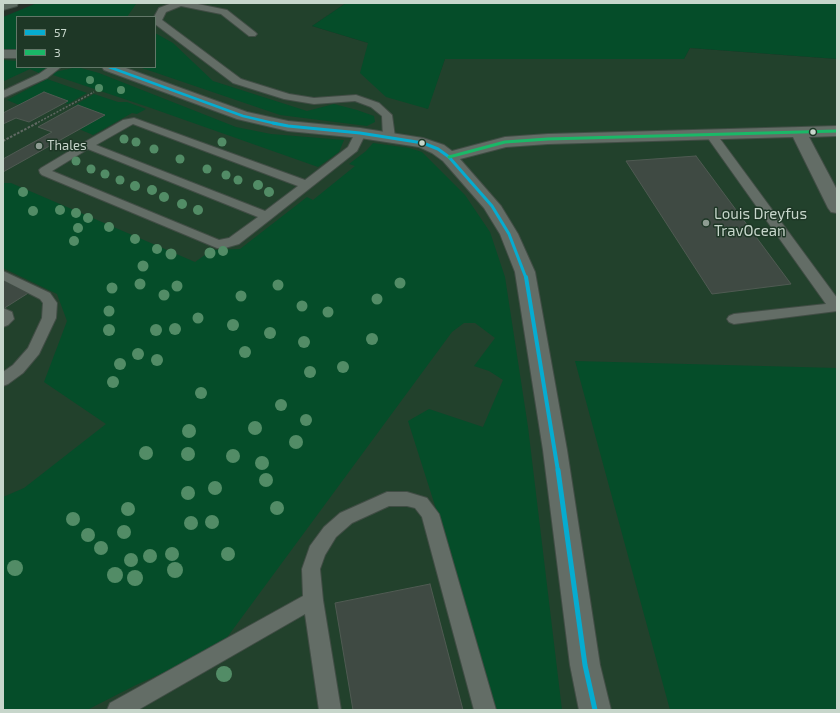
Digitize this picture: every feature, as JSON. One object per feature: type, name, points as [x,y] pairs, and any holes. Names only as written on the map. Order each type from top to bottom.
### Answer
[{"type":"highway","points":[[3,6],[12,3]]},
{"type":"street","points":[[3,54],[16,54]]},
{"type":"street","points":[[112,68],[243,116],[288,126],[360,132],[423,143],[438,149],[449,157],[492,206],[509,234],[525,272],[554,450],[585,665],[595,710]]},
{"type":"street","points":[[449,157],[505,142],[548,139],[837,131]]},
{"type":"street","points":[[799,132],[837,208]]},
{"type":"lane","points":[[252,34],[224,12],[180,3],[162,10],[157,21],[237,81],[288,97],[314,102],[356,98],[375,105],[387,115],[388,137]]},
{"type":"lane","points":[[3,95],[43,76],[55,68]]},
{"type":"lane","points":[[307,184],[134,121],[128,122],[45,170],[46,173],[218,244],[225,244],[234,242],[353,149],[360,132]]},
{"type":"lane","points":[[711,134],[836,307],[734,319]]},
{"type":"lane","points":[[87,146],[267,216]]},
{"type":"lane","points":[[3,275],[45,296],[50,303],[49,318],[34,350],[18,369],[3,380]]},
{"type":"lane","points":[[3,313],[7,316],[7,319],[3,322]]},
{"type":"lane","points":[[330,710],[313,600],[311,569],[317,552],[330,532],[346,518],[387,499],[407,499],[421,504],[430,514],[485,710]]},
{"type":"lane","points":[[118,710],[313,600]]},
{"type":"path","points":[[3,141],[94,92]]},
{"type":"shaded area","points":[[98,3],[346,3],[312,26],[368,43],[427,109],[445,59],[684,59],[690,48],[837,59],[837,710],[3,710],[3,38],[16,35],[16,68],[156,68],[156,16],[81,16]]},
{"type":"green space","points":[[37,3],[136,4],[128,16],[16,16],[16,50],[3,49],[3,17]]},
{"type":"green space","points":[[346,3],[837,3],[837,59],[690,48],[684,59],[445,59],[428,109],[386,97],[360,73],[368,43],[312,26]]},
{"type":"green space","points":[[156,34],[173,43],[213,81],[307,111],[334,104],[374,116],[375,122],[367,126],[280,115],[142,68],[156,68]]},
{"type":"green space","points":[[3,60],[16,61],[16,68],[46,68],[39,73],[30,69],[4,81]]},
{"type":"green space","points":[[73,68],[81,68],[99,73],[236,127],[271,134],[344,140],[339,152],[318,167],[53,75],[55,72]]},
{"type":"green space","points":[[47,79],[87,93],[68,104],[65,103],[67,101],[44,92],[19,105],[7,100]]},
{"type":"green space","points":[[94,94],[118,102],[127,102],[146,109],[137,114],[132,113],[93,135],[79,129],[105,115],[78,105],[73,106]]},
{"type":"green space","points":[[373,143],[409,148],[422,152],[465,195],[490,232],[505,277],[528,427],[562,710],[495,710],[489,697],[452,559],[408,421],[429,409],[483,427],[503,380],[489,371],[474,366],[495,338],[475,323],[464,323],[452,332],[220,647],[136,685],[87,710],[3,710],[3,497],[24,488],[106,424],[44,382],[67,321],[57,294],[3,268],[3,183],[11,183],[195,262],[212,250],[240,249],[307,197],[313,200],[355,166],[349,164],[366,151]]},
{"type":"green space","points":[[575,361],[837,368],[837,710],[670,710]]},
{"type":"building","name":"Thales","points":[[44,92],[68,101],[29,122],[16,118],[3,124],[3,113]]},
{"type":"building","name":"Thales","points":[[78,105],[105,115],[3,172],[3,159],[52,132],[38,127]]},
{"type":"building","name":"Louis Dreyfus TravOcean","points":[[696,156],[791,284],[712,294],[626,161]]},
{"type":"building","points":[[3,276],[33,290],[3,309]]},
{"type":"building","points":[[430,584],[463,710],[353,710],[335,603]]},
{"type":"transit line","name":"57","points":[[112,68],[243,116],[288,126],[360,133],[423,143],[438,149],[449,157],[492,206],[509,234],[525,272],[555,450],[585,665],[595,710]]},
{"type":"transit line","name":"3","points":[[449,157],[505,142],[548,139],[837,131]]},
{"type":"place","name":"Thales","points":[[39,146]]},
{"type":"place","name":"Louis Dreyfus TravOcean","points":[[706,223]]}]
